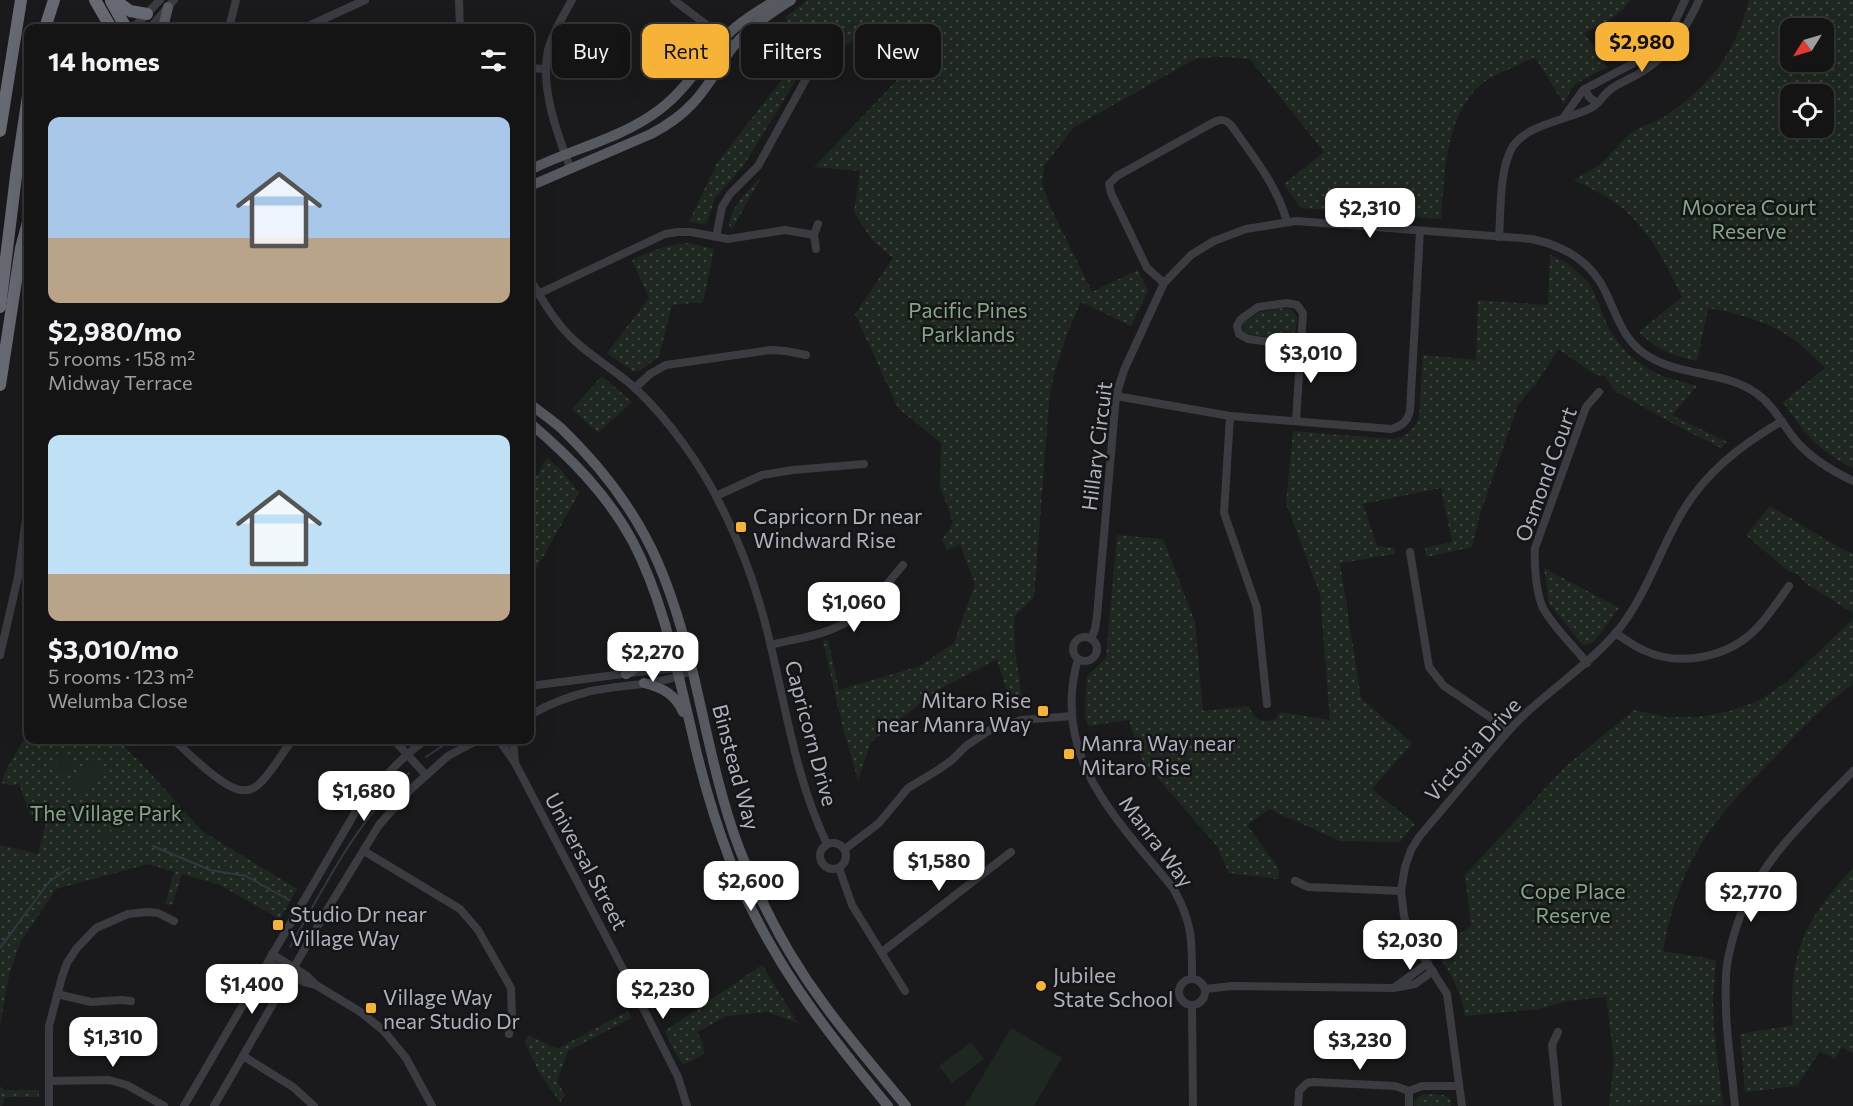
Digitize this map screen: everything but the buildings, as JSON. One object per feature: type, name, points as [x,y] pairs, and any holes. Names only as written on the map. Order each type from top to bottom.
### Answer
[{"type":"highway","points":[[0,131],[21,0]]},
{"type":"highway","points":[[46,24],[54,0]]},
{"type":"highway","points":[[95,0],[107,24]]},
{"type":"highway","points":[[113,0],[130,11],[147,14]]},
{"type":"highway","points":[[113,0],[124,24]]},
{"type":"highway","points":[[0,308],[24,123]]},
{"type":"highway","points":[[0,385],[24,237]]},
{"type":"main road","points":[[729,34],[776,0]]},
{"type":"main road","points":[[534,184],[651,134],[683,113],[694,102],[734,46],[752,27],[791,0]]},
{"type":"main road","points":[[164,24],[167,2]]},
{"type":"main road","points":[[534,168],[641,123],[678,95],[692,78]]},
{"type":"main road","name":"Binstead Way","points":[[534,407],[561,428],[592,462],[619,495],[645,535],[662,571],[692,670],[724,803],[739,848],[765,907],[801,971],[826,1007],[906,1106]]},
{"type":"main road","name":"Binstead Way","points":[[534,426],[585,474],[633,542],[647,573],[668,636],[716,823],[745,896],[797,990],[888,1106]]},
{"type":"main road","points":[[626,674],[659,653],[668,636]]},
{"type":"main road","points":[[644,683],[658,687],[673,696],[692,732]]},
{"type":"street","points":[[230,24],[236,0]]},
{"type":"street","points":[[313,24],[365,0]]},
{"type":"street","points":[[459,0],[460,24]]},
{"type":"street","points":[[570,167],[556,129],[546,69],[548,50],[557,26],[572,0]]},
{"type":"street","points":[[674,0],[706,24]]},
{"type":"street","points":[[1563,118],[1586,89],[1632,64],[1654,48],[1673,26],[1685,0]]},
{"type":"street","points":[[1499,237],[1503,178],[1509,153],[1514,145],[1528,133],[1590,109],[1611,89],[1641,72],[1670,49],[1687,25],[1699,0]]},
{"type":"street","points":[[136,24],[147,14],[167,2]]},
{"type":"street","points":[[153,24],[167,2]]},
{"type":"street","points":[[729,42],[734,46]]},
{"type":"street","points":[[534,69],[546,69]]},
{"type":"street","points":[[716,237],[722,207],[730,194],[758,166],[806,78]]},
{"type":"street","points":[[1586,89],[1589,97],[1597,103]]},
{"type":"street","points":[[1164,283],[1147,268],[1111,193],[1109,184],[1117,176],[1214,122],[1221,119],[1230,125],[1279,198],[1287,222]]},
{"type":"street","name":"Hillary Circuit","points":[[1091,639],[1097,616],[1116,396],[1124,370],[1164,283],[1191,255],[1214,241],[1246,229],[1296,221],[1532,238],[1545,241],[1571,252],[1585,263],[1606,293],[1623,330],[1644,354],[1674,368],[1730,380],[1743,386],[1767,401],[1797,442],[1811,455],[1829,469],[1853,481]]},
{"type":"street","points":[[816,249],[814,235],[818,224]]},
{"type":"street","points":[[538,294],[665,234],[690,232],[728,239],[785,230],[814,235]]},
{"type":"street","points":[[1116,396],[1230,416],[1391,429],[1404,424],[1410,411],[1420,231]]},
{"type":"street","name":"Capricorn Drive","points":[[534,286],[555,319],[574,341],[635,388],[653,406],[671,428],[716,496],[738,542],[758,597],[795,755],[813,812],[827,844]]},
{"type":"street","points":[[1296,421],[1303,313],[1297,305],[1287,303],[1258,307],[1241,319],[1237,326],[1239,334],[1248,339],[1300,346]]},
{"type":"street","points":[[635,388],[658,368],[675,363],[771,350],[806,355]]},
{"type":"street","name":"Osmond Court","points":[[1587,663],[1544,609],[1539,593],[1534,555],[1586,407],[1599,392]]},
{"type":"street","points":[[1230,416],[1224,513],[1257,608],[1267,704]]},
{"type":"street","name":"Victoria Drive","points":[[1462,1106],[1450,1003],[1443,987],[1411,938],[1404,916],[1401,891],[1405,867],[1411,850],[1419,837],[1509,730],[1534,706],[1587,663],[1616,633],[1643,588],[1680,516],[1705,480],[1725,460],[1755,437],[1782,421]]},
{"type":"street","points":[[716,496],[762,475],[864,464]]},
{"type":"street","points":[[0,655],[18,577],[24,534]]},
{"type":"street","points":[[1410,552],[1429,667],[1444,686],[1509,730]]},
{"type":"street","points":[[771,645],[830,630],[848,622],[872,603],[903,565]]},
{"type":"street","points":[[1616,633],[1643,650],[1661,656],[1684,659],[1705,657],[1727,649],[1758,627],[1789,586]]},
{"type":"street","points":[[1083,637],[1091,639],[1097,646],[1095,656],[1088,661],[1078,659],[1073,653],[1073,644],[1083,637]]},
{"type":"street","name":"Manra Way","points":[[1078,659],[1071,687],[1072,716],[1081,756],[1100,796],[1173,888],[1182,904],[1191,935],[1192,979],[1182,984],[1179,991],[1184,1003],[1192,1006],[1193,1106]]},
{"type":"street","points":[[534,713],[557,701],[590,691],[644,683],[692,670]]},
{"type":"street","points":[[534,686],[626,674],[678,673]]},
{"type":"street","points":[[846,849],[879,823],[908,788],[952,760],[966,746],[990,729],[1020,720],[1072,716]]},
{"type":"street","points":[[178,744],[234,789],[243,791],[260,784],[289,744]]},
{"type":"street","points":[[398,744],[426,776]]},
{"type":"street","points":[[184,1106],[356,811],[379,782],[407,753],[419,744]]},
{"type":"street","points":[[214,1106],[327,910],[379,825],[412,788],[448,756],[470,744]]},
{"type":"street","name":"Universal Street","points":[[502,744],[515,763],[635,992],[678,1077],[687,1106]]},
{"type":"street","name":"Universal Street","points":[[513,744],[515,763]]},
{"type":"street","points":[[1735,1106],[1726,1012],[1726,975],[1732,942],[1742,911],[1758,879],[1782,844],[1853,771]]},
{"type":"street","points":[[837,843],[846,849],[847,859],[839,868],[829,868],[822,863],[820,852],[827,844],[837,843]]},
{"type":"street","points":[[364,851],[460,909],[478,930],[511,988],[512,1017],[509,1034]]},
{"type":"street","points":[[882,952],[1011,852]]},
{"type":"street","points":[[839,868],[852,905],[905,992]]},
{"type":"street","points":[[1295,881],[1308,887],[1401,891]]},
{"type":"street","points":[[49,1106],[49,1026],[67,963],[75,949],[96,928],[128,914],[158,913],[174,921]]},
{"type":"street","points":[[269,958],[292,972],[307,976],[316,985],[351,1005],[383,1030],[406,1058],[432,1106]]},
{"type":"street","points":[[1394,988],[1428,963]]},
{"type":"street","points":[[1205,989],[1232,986],[1407,987],[1433,971]]},
{"type":"street","points":[[1192,979],[1200,982],[1205,989],[1203,1001],[1192,1006]]},
{"type":"street","points":[[57,994],[91,1002],[131,1001]]},
{"type":"street","points":[[1558,1032],[1552,1045],[1558,1106]]},
{"type":"street","points":[[243,1056],[293,1087],[314,1106]]},
{"type":"street","points":[[49,1081],[108,1080],[127,1085],[164,1106]]},
{"type":"street","points":[[1298,1106],[1299,1091],[1307,1083],[1313,1082],[1395,1086],[1409,1091],[1422,1086],[1459,1086]]},
{"type":"street","points":[[1409,1091],[1409,1106]]},
{"type":"green space","name":"Pacific Pines Parklands","points":[[808,0],[1631,0],[1615,16],[1584,33],[1607,67],[1577,83],[1571,89],[1564,104],[1535,57],[1481,84],[1469,98],[1453,130],[1446,165],[1441,219],[1299,206],[1284,184],[1324,152],[1250,59],[1197,58],[1074,127],[1044,166],[1042,184],[1051,208],[1092,292],[1138,270],[1148,291],[1131,326],[1081,302],[1056,368],[1050,391],[1034,597],[1014,617],[1015,651],[1024,710],[1013,711],[997,659],[936,691],[871,742],[858,780],[843,728],[823,641],[828,640],[839,690],[920,666],[954,643],[975,584],[960,544],[947,550],[942,540],[953,523],[940,486],[941,443],[898,408],[855,314],[893,258],[872,240],[854,212],[860,171],[814,167],[899,78],[941,78],[941,24],[855,24],[855,40],[843,46],[843,24],[789,24],[785,17]]},
{"type":"green space","name":"Moorea Court Reserve","points":[[1749,0],[1853,0],[1853,468],[1831,455],[1813,440],[1783,402],[1825,368],[1787,335],[1755,320],[1708,308],[1697,361],[1665,351],[1639,332],[1682,297],[1652,242],[1632,217],[1607,197],[1574,180],[1601,163],[1631,133],[1664,117],[1694,94],[1718,67],[1737,36]]},
{"type":"green space","name":"Pacific Pines Parklands","points":[[783,78],[797,78],[744,165],[715,198],[707,222],[704,224],[689,222],[717,163]]},
{"type":"green space","points":[[762,176],[732,229],[729,226],[733,211]]},
{"type":"green space","points":[[689,243],[714,249],[703,302],[672,305],[659,357],[643,369],[632,371],[607,353],[649,298],[632,260],[659,249]]},
{"type":"green space","points":[[1550,255],[1567,263],[1588,282],[1607,325],[1629,355],[1662,376],[1697,386],[1672,415],[1727,442],[1721,448],[1670,422],[1615,391],[1605,376],[1596,375],[1558,349],[1540,378],[1518,405],[1480,514],[1472,547],[1426,557],[1425,548],[1452,542],[1441,488],[1363,504],[1377,546],[1395,548],[1395,554],[1340,563],[1361,698],[1412,743],[1372,789],[1415,824],[1400,842],[1340,841],[1269,809],[1247,825],[1279,869],[1279,879],[1229,873],[1217,846],[1142,760],[1129,720],[1088,726],[1085,715],[1087,676],[1106,658],[1117,535],[1163,539],[1195,622],[1203,711],[1249,706],[1253,715],[1263,721],[1276,719],[1280,712],[1330,720],[1320,594],[1286,503],[1293,431],[1392,439],[1408,433],[1419,418],[1423,355],[1476,360],[1478,300],[1548,305]]},
{"type":"green space","points":[[1284,308],[1292,310],[1297,317],[1295,340],[1252,335],[1243,331],[1243,323],[1260,312]]},
{"type":"green space","points":[[602,376],[632,402],[598,433],[572,409]]},
{"type":"green space","points":[[547,458],[561,470],[579,493],[534,573],[534,481]]},
{"type":"green space","points":[[1770,506],[1853,554],[1853,613],[1805,583],[1798,574],[1788,571],[1746,535]]},
{"type":"green space","points":[[1544,568],[1619,608],[1594,642],[1584,645],[1580,642],[1549,603]]},
{"type":"green space","name":"Cope Place Reserve","points":[[1853,619],[1853,684],[1805,725],[1742,791],[1717,821],[1693,859],[1670,920],[1663,951],[1716,960],[1714,1030],[1723,1105],[1609,1106],[1614,1059],[1606,997],[1567,1001],[1539,1009],[1465,1016],[1454,981],[1434,951],[1471,926],[1465,875],[1566,766],[1634,710],[1666,717],[1698,717],[1730,711],[1758,701],[1787,682]]},
{"type":"green space","name":"The Village Park","points":[[24,739],[24,744],[121,744],[202,831],[297,889],[280,919],[220,885],[182,874],[172,905],[165,904],[174,872],[148,864],[56,889],[20,943],[9,975],[0,1025],[0,845],[38,854],[47,819],[30,815],[19,783],[13,786],[2,783],[4,774]]},
{"type":"green space","points":[[71,755],[74,771],[58,774],[55,757]]},
{"type":"green space","points":[[97,758],[108,772],[78,795],[67,780]]},
{"type":"green space","points":[[123,822],[128,827],[105,844],[101,839]]},
{"type":"green space","points":[[1853,868],[1853,1053],[1842,1047],[1835,1059],[1820,1051],[1797,1086],[1745,1092],[1740,1034],[1793,1025],[1794,978],[1803,939],[1823,904]]},
{"type":"green space","points":[[762,965],[798,1023],[768,1012],[727,1016],[697,1032],[703,1044],[704,1054],[683,1065],[665,1031]]},
{"type":"green space","points":[[628,1011],[631,1018],[568,1051],[557,1081],[565,1096],[560,1102],[540,1074],[525,1044],[528,1035],[557,1049]]},
{"type":"green space","points":[[1011,1028],[1062,1058],[1034,1106],[965,1106]]},
{"type":"green space","points":[[971,1042],[984,1059],[952,1083],[939,1066]]},
{"type":"green space","points":[[0,1086],[4,1090],[39,1090],[39,1097],[5,1097],[0,1106]]},
{"type":"green space","points":[[1421,1095],[1443,1095],[1450,1098],[1451,1106],[1414,1106],[1415,1101]]},
{"type":"waterway","points":[[426,757],[445,744]]},
{"type":"waterway","points":[[290,947],[357,833],[390,792],[409,773]]},
{"type":"waterway","points":[[153,846],[210,870],[246,876],[289,900]]},
{"type":"waterway","points":[[0,948],[49,882],[69,868]]},
{"type":"place","name":"Capricorn Dr near Windward Rise","points":[[741,527]]},
{"type":"place","name":"Mitaro Rise near Manra Way","points":[[1043,711]]},
{"type":"place","name":"Manra Way near Mitaro Rise","points":[[1069,754]]},
{"type":"place","name":"Studio Dr near Village Way","points":[[278,925]]},
{"type":"place","name":"Jubilee State School","points":[[1041,986]]},
{"type":"place","name":"Village Way near Studio Dr","points":[[371,1008]]}]
